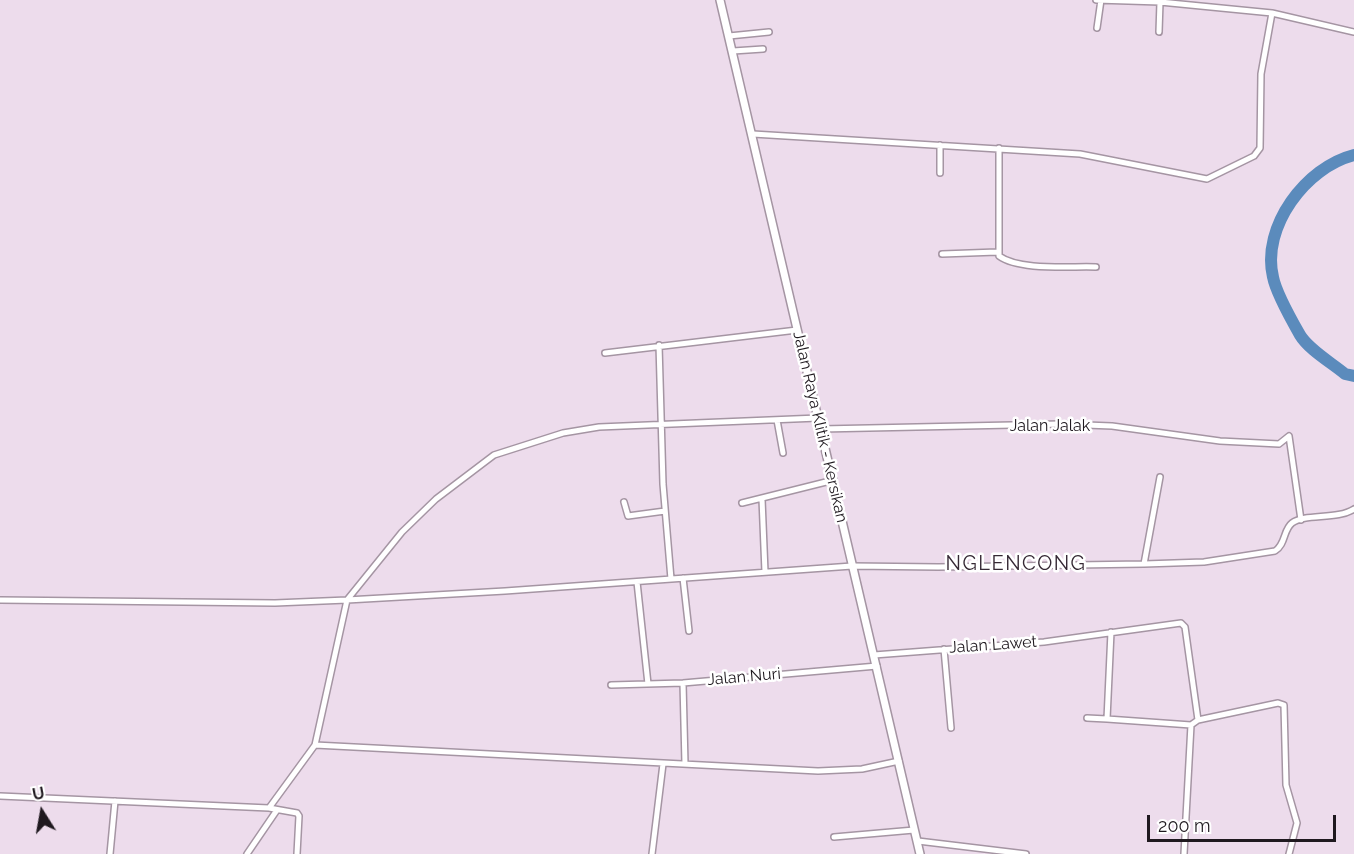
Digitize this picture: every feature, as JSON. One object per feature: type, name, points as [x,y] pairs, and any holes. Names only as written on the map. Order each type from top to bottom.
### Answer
[{"type":"street","name":"Jalan Raya Klitik - Kersikan","points":[[720,0],[921,854]]},
{"type":"street","points":[[1096,0],[1160,2],[1272,14],[1354,32]]},
{"type":"street","points":[[1097,28],[1101,0]]},
{"type":"street","points":[[1159,32],[1160,2]]},
{"type":"street","points":[[753,134],[1080,154],[1198,178],[1214,177],[1254,156],[1260,148],[1261,74],[1272,14]]},
{"type":"street","points":[[729,36],[769,32]]},
{"type":"street","points":[[733,51],[763,49]]},
{"type":"street","points":[[940,145],[940,173]]},
{"type":"street","points":[[999,148],[997,252],[1004,260],[1027,265],[1096,267]]},
{"type":"street","points":[[942,254],[997,252]]},
{"type":"street","points":[[605,353],[797,330]]},
{"type":"street","points":[[659,345],[665,511],[671,579]]},
{"type":"street","points":[[269,808],[315,746],[347,600],[402,532],[436,499],[494,455],[563,433],[608,426],[818,418]]},
{"type":"street","points":[[777,420],[783,453]]},
{"type":"street","name":"Jalan Jalak","points":[[821,429],[1060,424],[1112,426],[1220,441],[1279,444],[1289,436],[1301,520]]},
{"type":"street","points":[[1144,564],[1160,477]]},
{"type":"street","points":[[742,503],[834,480]]},
{"type":"street","points":[[762,499],[765,572]]},
{"type":"street","points":[[624,502],[628,516],[665,511]]},
{"type":"street","points":[[0,600],[275,603],[637,582],[852,566],[960,567],[1204,562],[1275,551],[1282,547],[1291,524],[1301,520],[1340,515],[1354,509]]},
{"type":"street","points":[[683,578],[689,631]]},
{"type":"street","points":[[637,582],[648,684]]},
{"type":"street","name":"Jalan Lawet","points":[[874,655],[1044,642],[1184,624],[1198,720]]},
{"type":"street","points":[[1107,719],[1111,632]]},
{"type":"street","points":[[944,649],[951,728]]},
{"type":"street","name":"Jalan Nuri","points":[[611,685],[683,683],[877,666]]},
{"type":"street","points":[[683,683],[685,764]]},
{"type":"street","points":[[1087,718],[1191,725],[1198,720],[1278,703],[1284,705],[1286,785],[1297,823],[1289,854]]},
{"type":"street","points":[[1184,854],[1191,725]]},
{"type":"street","points":[[315,746],[818,771],[862,769],[899,761]]},
{"type":"street","points":[[651,854],[663,764]]},
{"type":"street","points":[[0,796],[269,808],[299,816],[297,854]]},
{"type":"street","points":[[110,854],[115,801]]},
{"type":"street","points":[[247,854],[277,810]]},
{"type":"street","points":[[834,837],[914,830]]},
{"type":"street","points":[[918,841],[1026,854]]},
{"type":"waterway","points":[[1354,155],[1319,172],[1291,202],[1274,239],[1271,258],[1277,291],[1304,341],[1345,374],[1354,376]]},
{"type":"district","name":"NGLENCONG","points":[[1016,564]]}]
